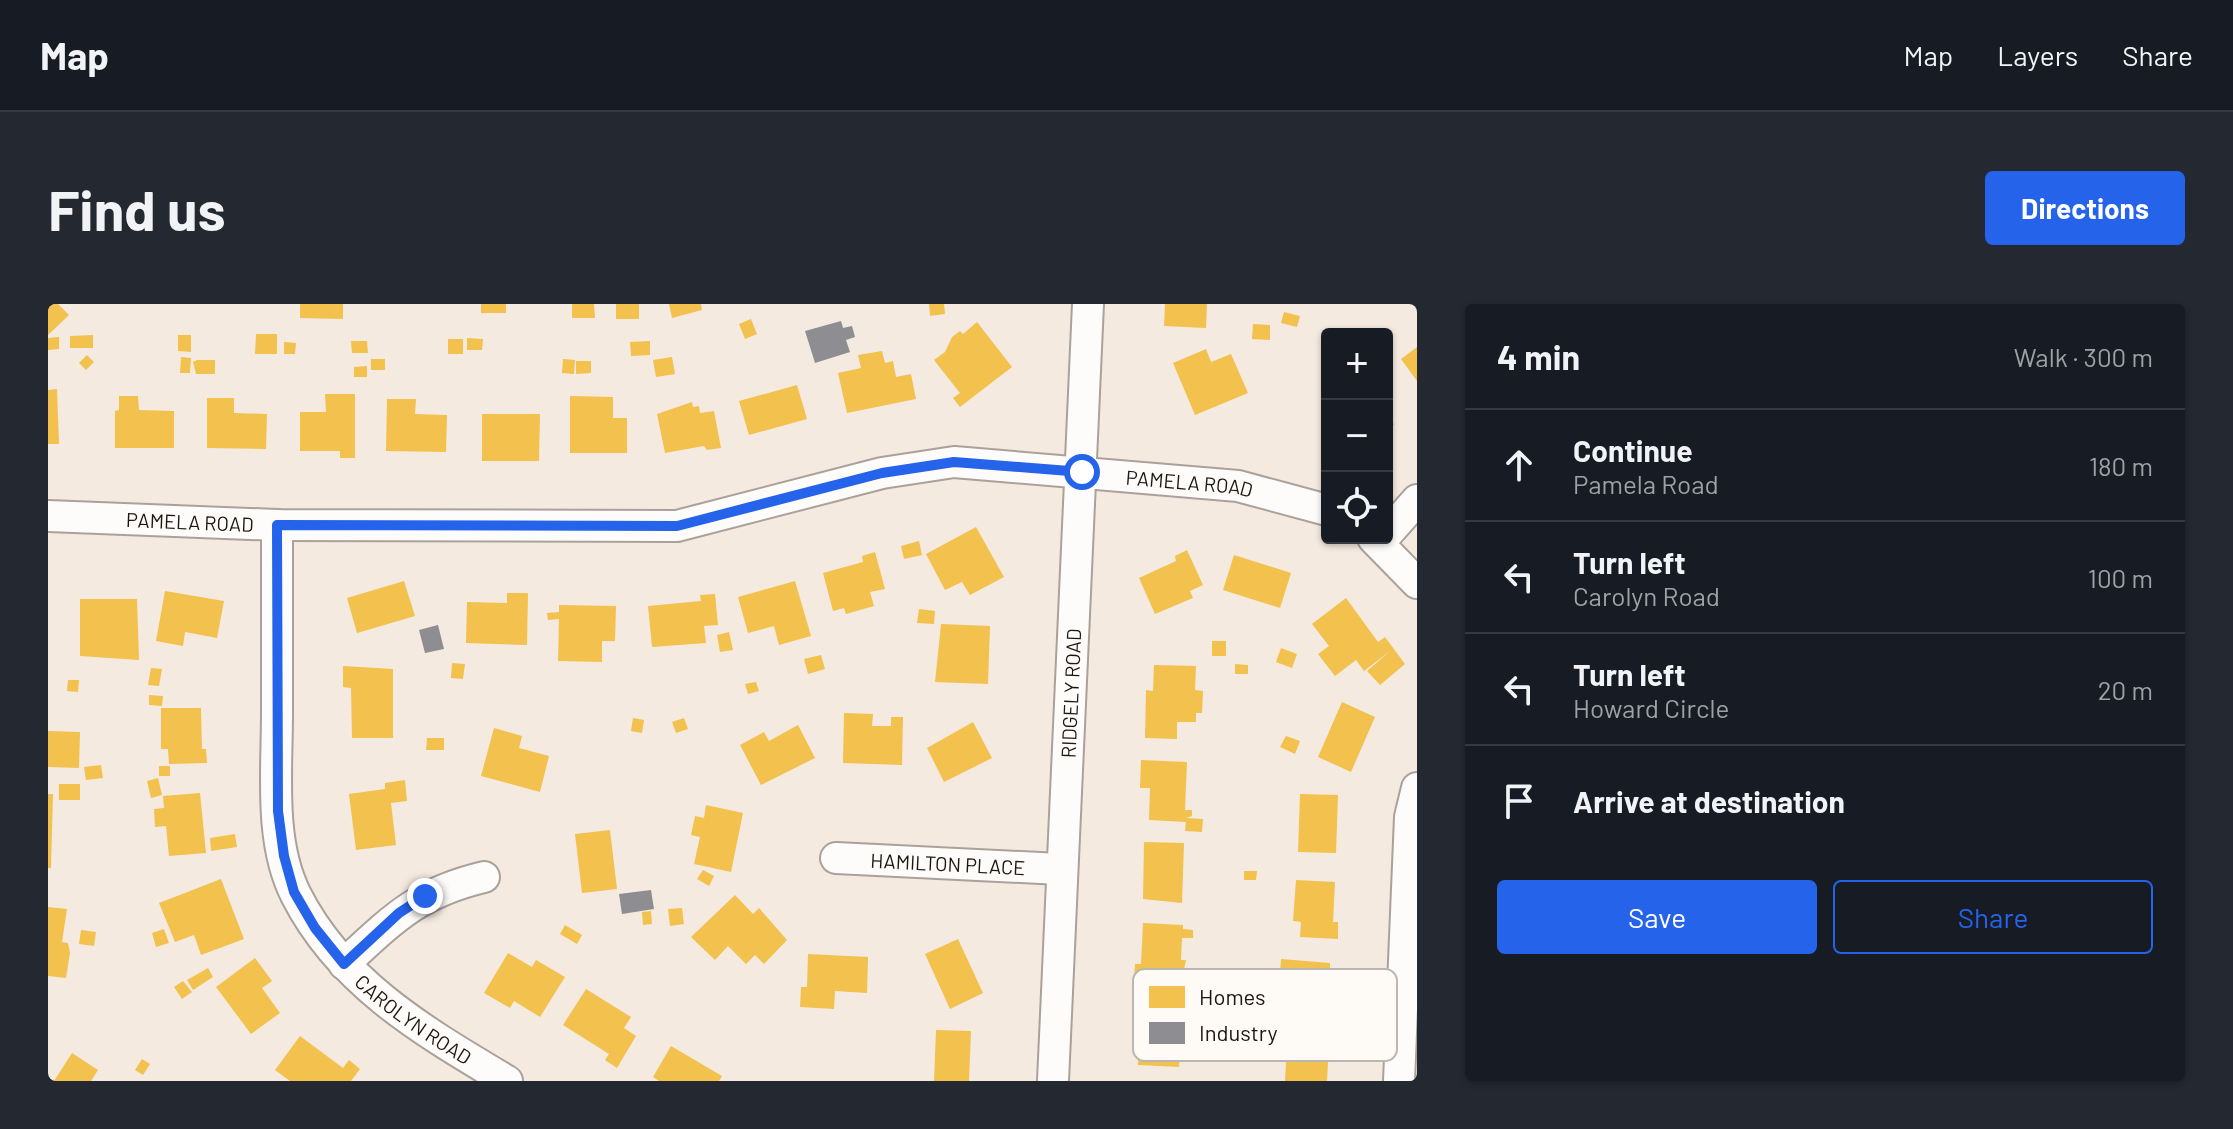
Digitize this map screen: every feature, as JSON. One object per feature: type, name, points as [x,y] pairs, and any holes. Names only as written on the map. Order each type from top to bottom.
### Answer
[{"type":"street","name":"RIDGELY ROAD","points":[[1053,1081],[1060,869],[1088,304]]},
{"type":"street","name":"PAMELA ROAD","points":[[48,516],[277,525],[677,526],[882,473],[954,462],[1238,486],[1321,508]]},
{"type":"street","points":[[1393,525],[1417,500]]},
{"type":"street","name":"CAROLYN ROAD","points":[[277,525],[278,811],[284,856],[294,892],[315,928],[344,964],[379,998],[425,1031],[507,1081]]},
{"type":"street","points":[[1385,544],[1417,583]]},
{"type":"street","points":[[1399,1081],[1410,817],[1417,788]]},
{"type":"street","name":"HAMILTON PLACE","points":[[836,858],[1060,869]]},
{"type":"street","points":[[344,964],[399,913],[425,896],[484,877]]},
{"type":"building: Homes","points":[[48,304],[58,304],[69,315],[48,335]]},
{"type":"building: Homes","points":[[300,304],[343,304],[343,319],[300,318]]},
{"type":"building: Homes","points":[[481,304],[506,304],[506,313],[481,313]]},
{"type":"building: Homes","points":[[572,304],[594,304],[595,318],[572,318]]},
{"type":"building: Homes","points":[[616,304],[639,304],[639,319],[616,319]]},
{"type":"building: Homes","points":[[669,304],[701,304],[702,310],[672,318]]},
{"type":"building: Homes","points":[[929,304],[944,304],[945,314],[930,316]]},
{"type":"building: Homes","points":[[1165,304],[1207,304],[1206,328],[1164,326]]},
{"type":"building: Homes","points":[[1284,312],[1300,316],[1297,327],[1281,323]]},
{"type":"building: Homes","points":[[751,319],[757,334],[745,339],[739,324]]},
{"type":"building: Homes","points":[[977,322],[1012,367],[960,407],[953,398],[960,393],[934,360],[945,352],[952,337],[960,331],[963,334]]},
{"type":"building: Homes","points":[[1253,324],[1270,325],[1270,340],[1252,339]]},
{"type":"building: Homes","points":[[256,334],[277,334],[277,354],[255,354]]},
{"type":"building: Homes","points":[[93,335],[93,348],[70,348],[70,336]]},
{"type":"building: Homes","points":[[178,335],[191,335],[191,352],[178,351]]},
{"type":"building: Homes","points":[[59,337],[59,349],[48,350],[48,338]]},
{"type":"building: Homes","points":[[467,338],[483,339],[482,350],[467,350]]},
{"type":"building: Homes","points":[[448,339],[463,339],[463,354],[448,354]]},
{"type":"building: Homes","points":[[351,341],[367,341],[368,353],[352,353]]},
{"type":"building: Homes","points":[[650,341],[650,355],[631,356],[630,342]]},
{"type":"building: Homes","points":[[284,342],[296,343],[295,354],[284,354]]},
{"type":"building: Homes","points":[[1417,347],[1417,381],[1401,359]]},
{"type":"building: Homes","points":[[1206,349],[1211,362],[1231,354],[1248,393],[1195,415],[1173,363]]},
{"type":"building: Homes","points":[[882,351],[885,363],[893,361],[896,377],[911,374],[916,399],[847,413],[838,373],[861,368],[858,355]]},
{"type":"building: Homes","points":[[87,355],[94,362],[86,370],[79,363]]},
{"type":"building: Homes","points":[[181,357],[191,358],[190,373],[180,373]]},
{"type":"building: Homes","points":[[672,357],[675,374],[656,377],[653,360]]},
{"type":"building: Homes","points":[[371,359],[385,359],[385,370],[371,370]]},
{"type":"building: Homes","points":[[563,359],[575,360],[574,374],[562,373]]},
{"type":"building: Homes","points":[[215,360],[215,374],[196,374],[193,362]]},
{"type":"building: Homes","points":[[576,361],[591,361],[591,373],[576,374]]},
{"type":"building: Homes","points":[[367,366],[367,377],[354,377],[354,367]]},
{"type":"building: Homes","points":[[797,385],[807,419],[749,435],[739,401]]},
{"type":"building: Homes","points":[[57,389],[59,444],[48,444],[48,390]]},
{"type":"building: Homes","points":[[325,394],[355,394],[355,458],[340,458],[340,451],[300,451],[300,412],[326,412]]},
{"type":"building: Homes","points":[[119,396],[138,396],[139,410],[174,411],[174,448],[115,448],[115,411],[119,410]]},
{"type":"building: Homes","points":[[570,396],[613,397],[613,418],[627,418],[627,453],[570,453]]},
{"type":"building: Homes","points":[[207,398],[234,398],[234,413],[267,414],[266,449],[207,448]]},
{"type":"building: Homes","points":[[387,399],[416,399],[415,414],[447,415],[446,452],[386,451]]},
{"type":"building: Homes","points":[[692,402],[693,407],[699,406],[700,413],[714,411],[721,448],[707,450],[704,446],[665,453],[657,414]]},
{"type":"building: Homes","points":[[482,414],[540,414],[539,461],[482,461]]},
{"type":"building: Homes","points":[[976,527],[1004,577],[970,595],[962,582],[945,590],[926,554]]},
{"type":"building: Homes","points":[[919,541],[922,555],[904,559],[901,546]]},
{"type":"building: Homes","points":[[1187,550],[1203,585],[1190,591],[1193,598],[1155,614],[1139,578],[1176,561],[1175,556]]},
{"type":"building: Homes","points":[[875,552],[885,589],[870,592],[874,606],[846,614],[844,608],[833,611],[823,573],[863,562],[862,556]]},
{"type":"building: Homes","points":[[1234,555],[1291,573],[1280,608],[1223,590]]},
{"type":"building: Homes","points":[[404,581],[415,616],[357,633],[347,598]]},
{"type":"building: Homes","points":[[795,581],[811,636],[779,645],[774,626],[748,633],[738,597]]},
{"type":"building: Homes","points":[[165,591],[224,601],[217,638],[185,632],[183,646],[156,641]]},
{"type":"building: Homes","points":[[507,593],[528,593],[527,645],[466,643],[467,602],[507,603]]},
{"type":"building: Homes","points":[[715,594],[718,625],[704,626],[706,643],[652,647],[648,606],[701,601],[700,595]]},
{"type":"building: Homes","points":[[1346,598],[1378,642],[1385,637],[1405,664],[1380,685],[1367,671],[1390,651],[1364,671],[1356,660],[1335,676],[1318,654],[1329,646],[1312,624]]},
{"type":"building: Homes","points":[[80,599],[137,599],[139,660],[80,656]]},
{"type":"building: Homes","points":[[559,605],[616,606],[615,641],[602,641],[602,662],[558,661],[559,619],[548,620],[547,613],[559,612]]},
{"type":"building: Homes","points":[[919,609],[935,611],[934,624],[917,623]]},
{"type":"building: Homes","points":[[941,624],[990,626],[988,684],[935,682]]},
{"type":"building: Homes","points":[[729,632],[733,650],[720,652],[717,635]]},
{"type":"building: Homes","points":[[1212,641],[1226,641],[1226,656],[1212,656]]},
{"type":"building: Homes","points":[[1281,648],[1297,654],[1292,668],[1276,662]]},
{"type":"building: Homes","points":[[821,655],[825,669],[808,674],[804,659]]},
{"type":"building: Homes","points":[[452,663],[465,664],[463,679],[451,678]]},
{"type":"building: Homes","points":[[1235,664],[1248,665],[1248,674],[1235,674]]},
{"type":"building: Homes","points":[[1154,665],[1196,666],[1195,690],[1203,691],[1202,713],[1196,713],[1196,722],[1177,722],[1177,739],[1145,738],[1146,690],[1153,691]]},
{"type":"building: Homes","points":[[343,666],[393,669],[393,738],[352,738],[351,688],[343,687]]},
{"type":"building: Homes","points":[[151,668],[162,669],[159,686],[148,685]]},
{"type":"building: Homes","points":[[68,680],[79,680],[78,692],[67,691]]},
{"type":"building: Homes","points":[[756,682],[759,691],[748,694],[745,684]]},
{"type":"building: Homes","points":[[149,695],[163,696],[162,706],[149,705]]},
{"type":"building: Homes","points":[[1342,702],[1375,717],[1351,772],[1318,757]]},
{"type":"building: Homes","points":[[161,708],[201,708],[202,749],[206,749],[207,763],[169,764],[168,749],[161,749]]},
{"type":"building: Homes","points":[[844,713],[873,714],[872,726],[891,726],[891,717],[903,717],[902,765],[843,763]]},
{"type":"building: Homes","points":[[633,718],[644,720],[642,733],[631,731]]},
{"type":"building: Homes","points":[[684,718],[688,729],[676,733],[672,722]]},
{"type":"building: Homes","points":[[973,722],[992,758],[944,782],[927,748]]},
{"type":"building: Homes","points":[[798,725],[815,758],[761,785],[740,745],[764,732],[769,741]]},
{"type":"building: Homes","points":[[494,728],[522,736],[519,748],[549,756],[540,792],[481,776]]},
{"type":"building: Homes","points":[[48,731],[80,732],[79,768],[48,767]]},
{"type":"building: Homes","points":[[1286,736],[1300,741],[1295,754],[1280,747]]},
{"type":"building: Homes","points":[[427,738],[444,738],[444,750],[426,750]]},
{"type":"building: Homes","points":[[1141,760],[1187,762],[1185,810],[1192,810],[1192,816],[1186,818],[1203,819],[1202,832],[1185,831],[1186,822],[1149,820],[1150,788],[1140,788]]},
{"type":"building: Homes","points":[[101,765],[103,778],[86,780],[84,767]]},
{"type":"building: Homes","points":[[159,766],[170,766],[170,776],[159,776]]},
{"type":"building: Homes","points":[[158,778],[162,795],[151,798],[147,781]]},
{"type":"building: Homes","points":[[405,780],[407,801],[391,803],[396,845],[356,850],[349,794],[385,789],[385,783]]},
{"type":"building: Homes","points":[[59,784],[80,784],[80,800],[59,800]]},
{"type":"building: Homes","points":[[200,793],[206,853],[169,856],[166,826],[155,827],[154,809],[164,808],[163,796]]},
{"type":"building: Homes","points":[[48,794],[53,794],[51,868],[48,868]]},
{"type":"building: Homes","points":[[1300,794],[1338,795],[1336,853],[1298,852]]},
{"type":"building: Homes","points":[[706,805],[743,813],[731,872],[694,864],[700,837],[691,835],[695,816],[704,818]]},
{"type":"building: Homes","points":[[610,830],[617,889],[582,893],[575,834]]},
{"type":"building: Homes","points":[[235,834],[237,847],[211,851],[210,838]]},
{"type":"building: Homes","points":[[1144,842],[1184,843],[1182,903],[1143,899]]},
{"type":"building: Homes","points":[[703,870],[714,876],[709,886],[697,879]]},
{"type":"building: Homes","points":[[1244,871],[1257,871],[1256,880],[1244,880]]},
{"type":"building: Homes","points":[[221,879],[244,939],[201,955],[194,935],[175,942],[159,903]]},
{"type":"building: Homes","points":[[1296,880],[1335,882],[1333,922],[1338,922],[1338,939],[1300,937],[1301,922],[1293,921]]},
{"type":"building: Homes","points":[[735,895],[753,914],[759,908],[787,940],[764,964],[755,955],[746,964],[728,946],[715,960],[691,937]]},
{"type":"building: Homes","points":[[48,907],[67,909],[62,942],[68,943],[70,953],[66,978],[48,976]]},
{"type":"building: Homes","points":[[682,908],[684,924],[670,926],[668,909]]},
{"type":"building: Homes","points":[[651,911],[652,924],[643,925],[642,912]]},
{"type":"building: Homes","points":[[1143,923],[1183,925],[1183,929],[1193,930],[1193,938],[1182,938],[1181,960],[1186,960],[1184,969],[1135,969],[1135,964],[1141,964]]},
{"type":"building: Homes","points":[[565,925],[582,935],[577,944],[560,934]]},
{"type":"building: Homes","points":[[164,929],[169,943],[156,947],[152,933]]},
{"type":"building: Homes","points":[[81,930],[96,932],[94,946],[79,944]]},
{"type":"building: Homes","points":[[958,939],[983,993],[950,1009],[925,954]]},
{"type":"building: Homes","points":[[508,953],[532,967],[536,960],[565,977],[540,1017],[514,1001],[510,1008],[484,993]]},
{"type":"building: Homes","points":[[808,954],[868,957],[867,993],[835,991],[834,1009],[800,1007],[801,987],[807,987]]},
{"type":"building: Homes","points":[[255,958],[272,981],[262,988],[280,1013],[251,1034],[216,987]]},
{"type":"building: Homes","points":[[1281,959],[1330,963],[1330,969],[1280,969]]},
{"type":"building: Homes","points":[[208,968],[213,977],[193,990],[187,980]]},
{"type":"building: Homes","points":[[183,981],[192,992],[182,999],[174,987]]},
{"type":"building: Homes","points":[[586,989],[631,1017],[624,1028],[636,1036],[617,1068],[605,1060],[609,1054],[563,1025]]},
{"type":"building: Homes","points":[[936,1030],[971,1031],[969,1081],[934,1081]]},
{"type":"building: Homes","points":[[300,1036],[343,1068],[349,1060],[360,1069],[351,1081],[290,1081],[275,1070]]},
{"type":"building: Homes","points":[[671,1046],[722,1076],[719,1081],[659,1081],[653,1077]]},
{"type":"building: Homes","points":[[72,1053],[98,1070],[91,1081],[54,1081]]},
{"type":"building: Homes","points":[[142,1059],[150,1064],[143,1075],[135,1070]]},
{"type":"building: Homes","points":[[1138,1061],[1179,1061],[1179,1067],[1138,1065]]},
{"type":"building: Homes","points":[[1286,1061],[1328,1061],[1327,1081],[1285,1081]]},
{"type":"building: Industry","points":[[841,321],[843,328],[852,326],[855,337],[846,340],[850,352],[815,363],[805,331]]},
{"type":"building: Industry","points":[[438,625],[444,649],[425,653],[419,630]]},
{"type":"building: Industry","points":[[651,890],[654,909],[622,914],[619,894]]},
{"type":"route","points":[[425,896],[399,913],[344,964],[315,928],[294,892],[284,856],[278,811],[277,525],[677,526],[882,473],[954,462],[1082,472]]}]
